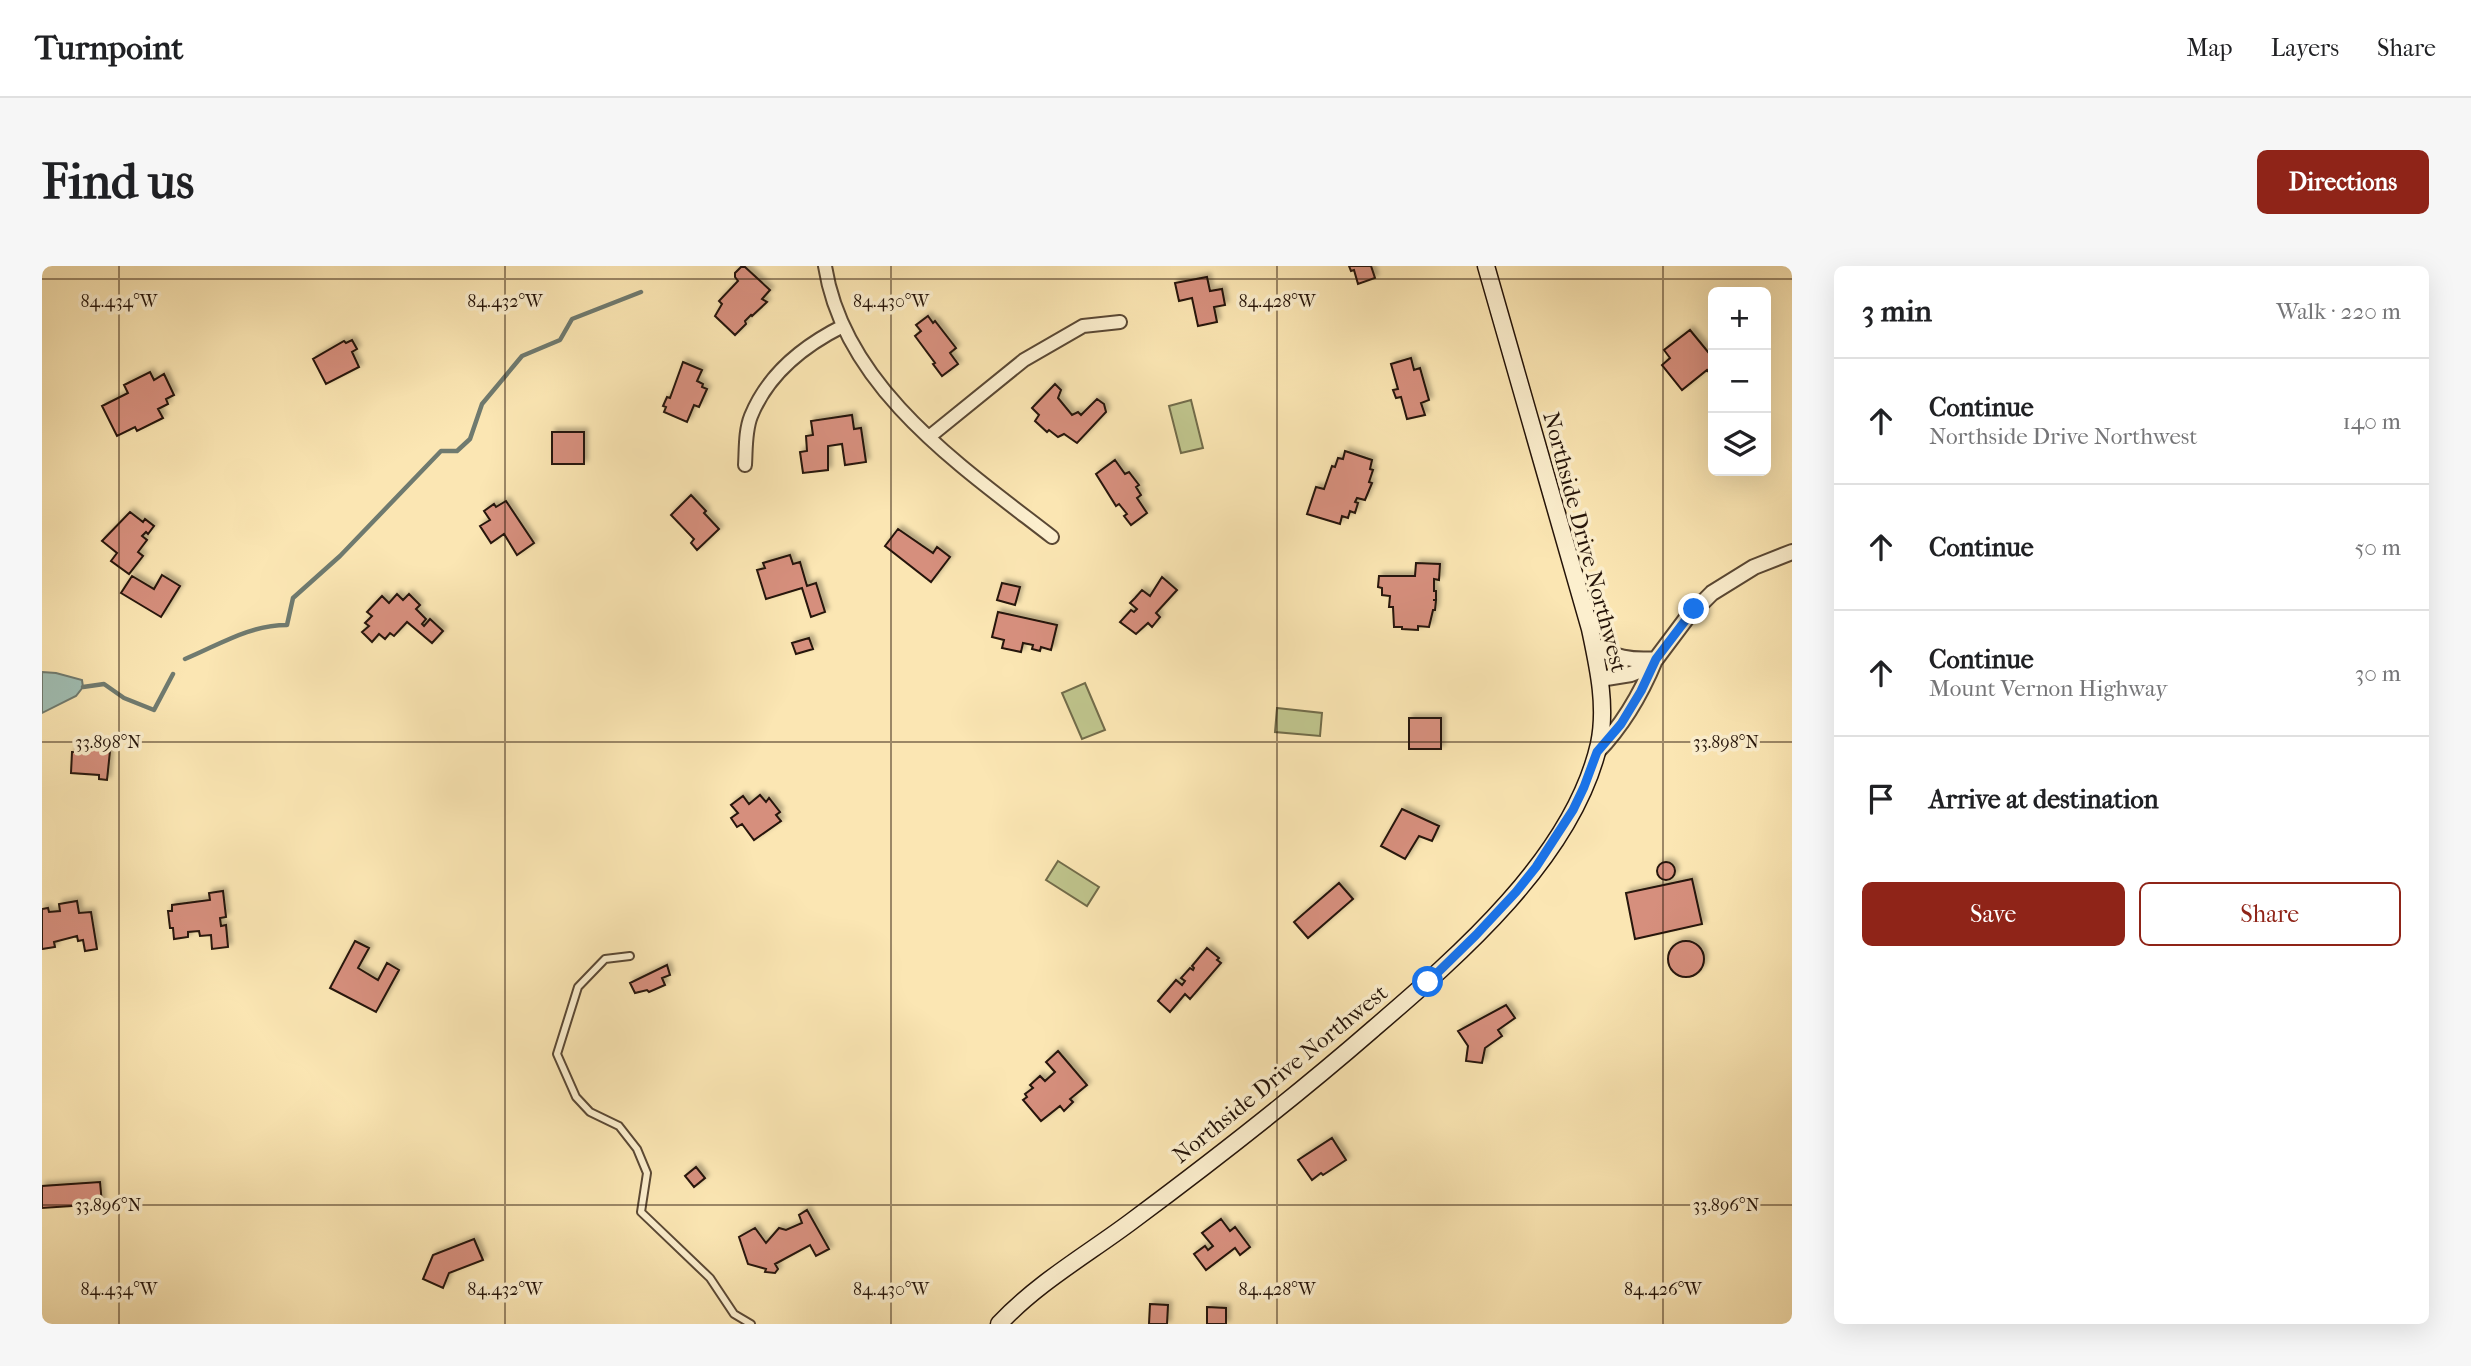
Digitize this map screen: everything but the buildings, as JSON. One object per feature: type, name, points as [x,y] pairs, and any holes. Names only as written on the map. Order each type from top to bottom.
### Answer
[{"type":"main road","name":"Northside Drive Northwest","points":[[999,1324],[1059,1273],[1221,1154],[1321,1074],[1428,982],[1476,935],[1536,867],[1573,810],[1584,787],[1597,752],[1602,712],[1600,679],[1593,644],[1486,266]]},
{"type":"street","points":[[825,266],[843,326],[853,347],[875,377],[929,438],[1052,537]]},
{"type":"street","points":[[929,438],[1024,360],[1083,326],[1120,322]]},
{"type":"street","points":[[745,465],[747,432],[751,417],[766,388],[804,348],[843,326]]},
{"type":"street","points":[[1597,752],[1621,724],[1656,659],[1686,619],[1712,593],[1754,567],[1792,552]]},
{"type":"street","points":[[1593,644],[1624,659],[1656,659]]},
{"type":"street","points":[[1600,679],[1632,674],[1656,659]]},
{"type":"lane","points":[[630,956],[605,959],[578,987],[557,1054],[576,1097],[590,1112],[619,1126],[637,1149],[647,1174],[641,1212],[710,1278],[734,1314],[751,1324]]},
{"type":"green space","points":[[1191,400],[1203,448],[1181,453],[1169,406]]},
{"type":"green space","points":[[1085,683],[1105,730],[1082,739],[1062,693]]},
{"type":"green space","points":[[1277,708],[1322,713],[1320,736],[1275,732]]},
{"type":"green space","points":[[1058,861],[1099,887],[1087,906],[1046,880]]},
{"type":"water","points":[[42,672],[82,680],[83,687],[76,696],[42,713]]},
{"type":"waterway","points":[[185,659],[247,632],[287,625],[293,598],[340,556],[441,451],[457,451],[470,439],[482,404],[522,356],[560,340],[572,319],[641,292]]},
{"type":"waterway","points":[[83,687],[104,684],[124,698],[154,710],[173,674]]},
{"type":"route","points":[[1428,982],[1476,935],[1536,867],[1573,810],[1597,752],[1621,724],[1656,659],[1694,609]]}]
